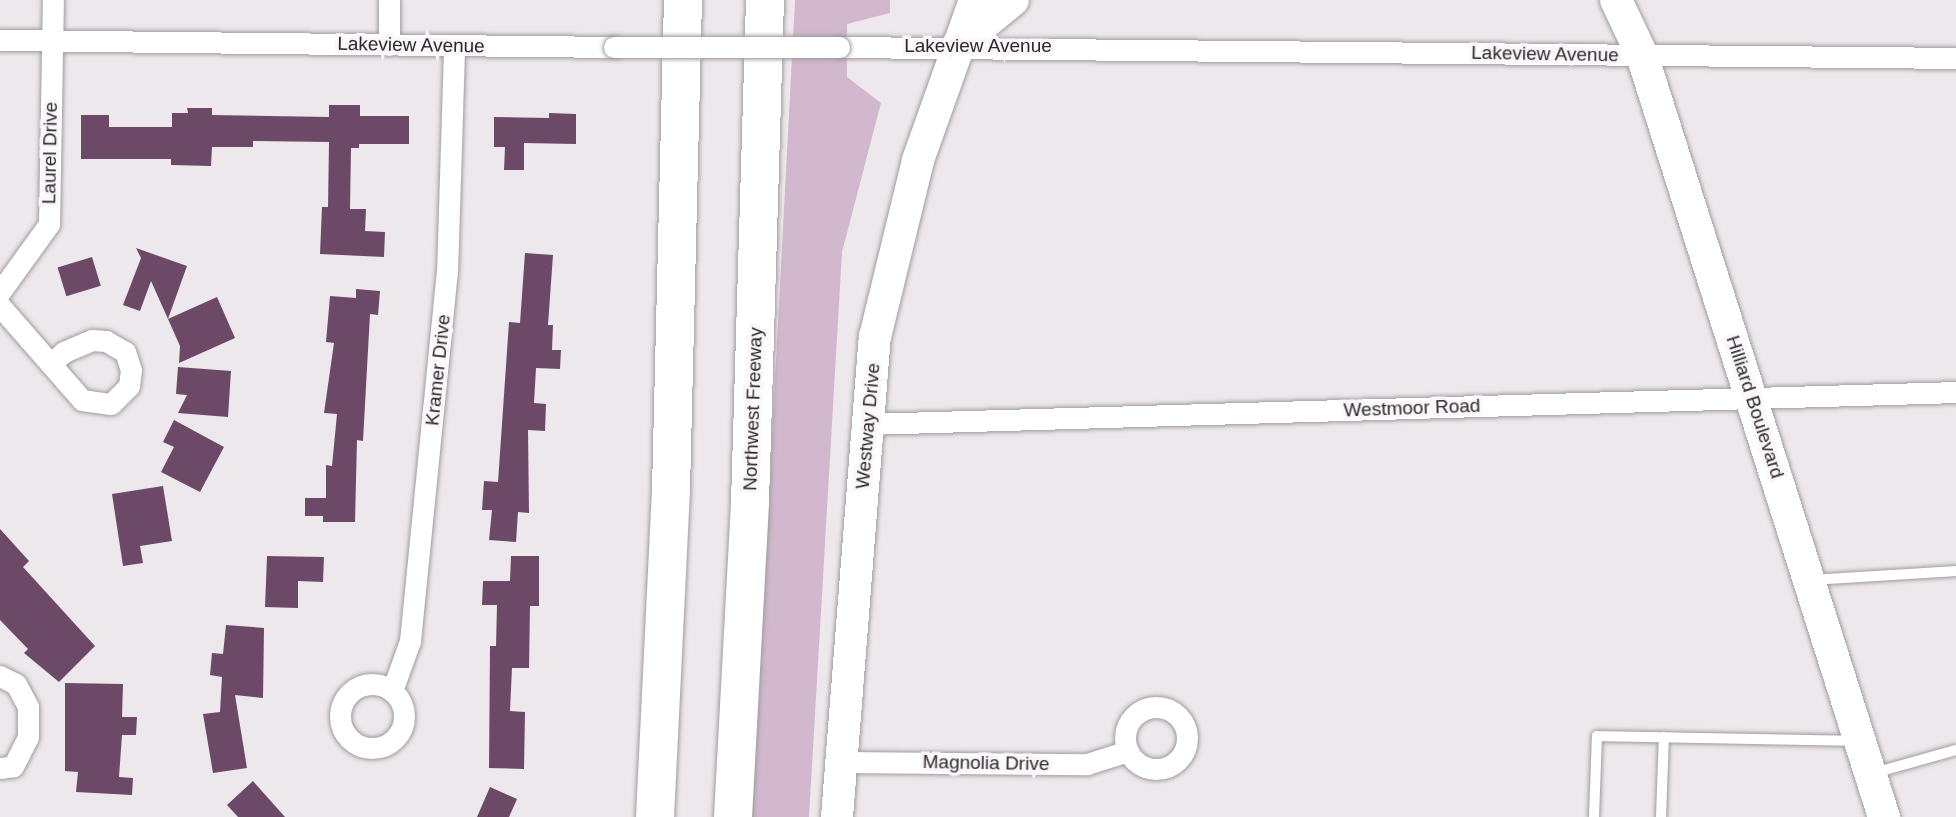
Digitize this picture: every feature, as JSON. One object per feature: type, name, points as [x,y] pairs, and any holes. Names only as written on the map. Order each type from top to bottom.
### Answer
[{"type":"highway","points":[[655,817],[671,490],[683,0]]},
{"type":"highway","name":"Northwest Freeway","points":[[733,817],[750,502],[765,0]]},
{"type":"main road","name":"Westway Drive","points":[[837,817],[875,337],[896,241],[918,160],[975,0]]},
{"type":"main road","points":[[958,45],[1013,0]]},
{"type":"main road","name":"Hilliard Boulevard","points":[[1615,0],[1642,55],[1884,817]]},
{"type":"street","name":"Laurel Drive","points":[[0,292],[48,224],[53,0]]},
{"type":"street","points":[[389,0],[389,45]]},
{"type":"street","name":"Lakeview Avenue","points":[[0,40],[614,47],[958,45],[1956,58]]},
{"type":"street","name":"Kramer Drive","points":[[392,691],[410,640],[447,273],[454,46]]},
{"type":"street","points":[[0,306],[50,363]]},
{"type":"street","name":"Westmoor Road","points":[[867,424],[1956,392]]},
{"type":"street","points":[[0,676],[16,684],[28,707],[28,737],[13,766],[0,768]]},
{"type":"street","name":"Magnolia Drive","points":[[842,761],[1087,764],[1128,751]]},
{"type":"lane","points":[[1810,580],[1956,571]]},
{"type":"lane","points":[[1594,817],[1597,736],[1860,741]]},
{"type":"lane","points":[[1661,817],[1664,737]]},
{"type":"lane","points":[[1870,774],[1956,750]]},
{"type":"shaded area","points":[[795,0],[890,0],[890,13],[847,24],[847,77],[881,103],[842,252],[809,817],[752,817]]},
{"type":"building","points":[[329,105],[360,105],[360,116],[409,116],[409,144],[359,144],[359,148],[351,148],[350,209],[366,209],[365,231],[385,232],[384,257],[320,254],[322,207],[328,207],[329,142],[253,141],[253,147],[212,147],[211,166],[171,165],[171,159],[81,159],[81,115],[109,115],[109,127],[172,127],[172,113],[188,113],[187,108],[212,108],[212,115],[329,117]]},
{"type":"building","points":[[549,113],[576,114],[576,144],[524,143],[524,170],[504,170],[505,147],[494,147],[494,117],[549,118]]},
{"type":"building","points":[[136,248],[187,266],[168,319],[151,281],[140,311],[123,305],[141,258]]},
{"type":"building","points":[[525,253],[553,255],[548,325],[553,325],[552,350],[561,350],[560,369],[536,368],[534,403],[546,404],[545,431],[528,430],[529,513],[518,512],[516,542],[489,540],[492,510],[482,510],[484,481],[498,482],[509,322],[520,323]]},
{"type":"building","points":[[92,257],[101,286],[66,296],[58,268]]},
{"type":"building","points":[[356,289],[380,291],[378,315],[370,314],[363,441],[357,440],[355,522],[323,522],[323,516],[305,516],[305,498],[326,498],[326,465],[332,466],[337,414],[324,413],[334,343],[326,342],[330,296],[356,298]]},
{"type":"building","points":[[217,297],[235,338],[179,363],[180,346],[168,319]]},
{"type":"building","points":[[178,367],[231,371],[228,417],[178,413],[187,395],[176,394]]},
{"type":"building","points":[[174,420],[224,447],[200,492],[161,472],[174,447],[163,442]]},
{"type":"building","points":[[163,486],[172,541],[140,546],[143,563],[123,566],[112,494]]},
{"type":"building","points":[[0,529],[29,561],[23,567],[95,646],[59,682],[24,653],[28,649],[0,620]]},
{"type":"building","points":[[267,556],[324,557],[323,582],[298,581],[298,608],[265,607]]},
{"type":"building","points":[[511,556],[539,556],[539,606],[530,606],[529,668],[512,668],[510,711],[525,712],[524,769],[489,768],[490,646],[496,646],[497,605],[482,605],[483,581],[510,581]]},
{"type":"building","points":[[226,625],[264,628],[263,698],[235,695],[247,768],[213,773],[203,714],[220,712],[222,677],[210,675],[212,653],[223,654]]},
{"type":"building","points":[[65,683],[123,684],[122,717],[137,717],[136,735],[122,735],[119,777],[133,778],[132,795],[76,792],[78,772],[65,771]]},
{"type":"building","points":[[253,781],[285,817],[238,817],[227,805]]},
{"type":"building","points":[[490,787],[517,799],[509,817],[477,817]]}]
